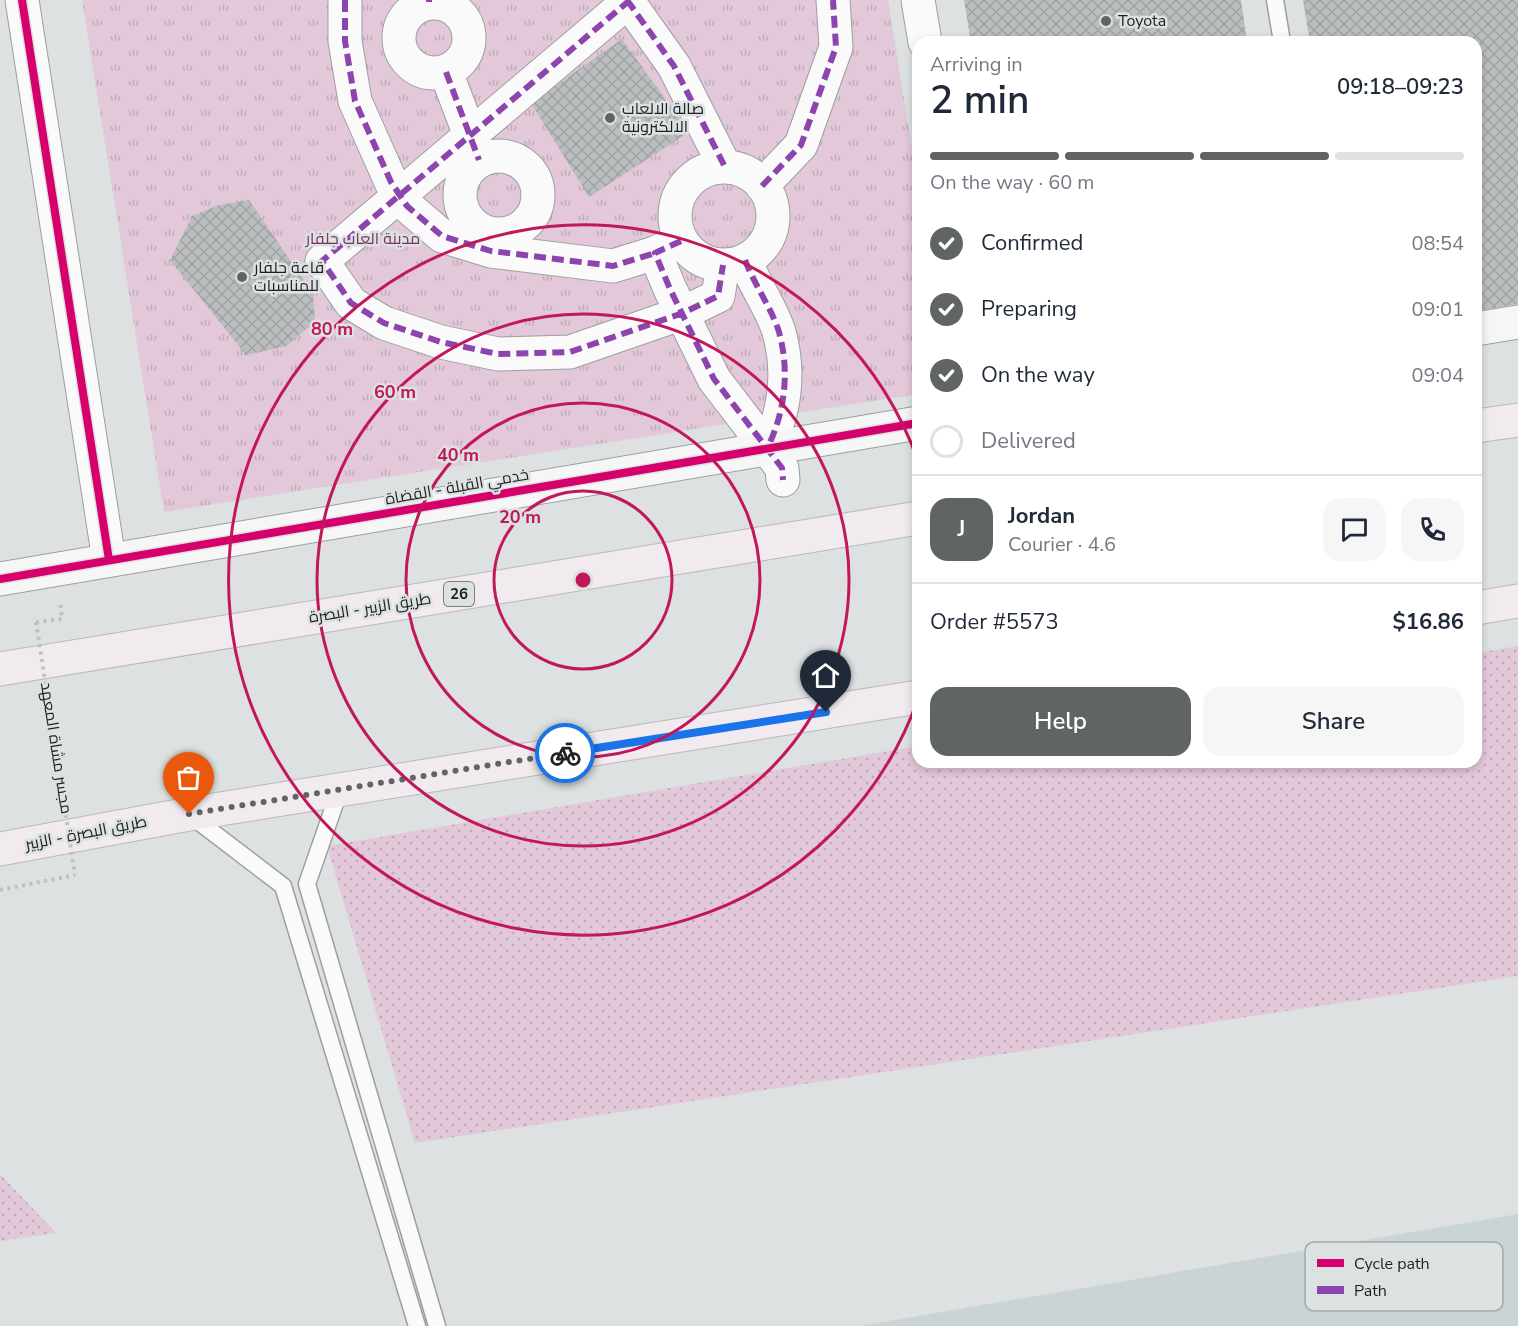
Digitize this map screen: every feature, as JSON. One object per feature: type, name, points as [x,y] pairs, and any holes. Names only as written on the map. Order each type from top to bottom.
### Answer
[{"type":"highway","points":[[1482,425],[1518,420]]},
{"type":"highway","name":"طريق الزبير - البصرة","points":[[0,669],[912,519]]},
{"type":"highway","points":[[1482,607],[1518,601]]},
{"type":"highway","name":"طريق البصرة - الزبير","points":[[0,849],[189,814],[912,698]]},
{"type":"street","points":[[22,0],[109,560]]},
{"type":"street","points":[[345,0],[345,41],[355,101],[391,182],[407,206],[442,236],[491,251],[613,266],[668,247],[692,254],[707,262],[734,263],[759,250],[773,219],[770,201],[762,186],[752,176],[725,167],[708,170],[693,178],[682,191],[675,207],[675,224],[668,247],[683,313],[714,379],[782,468],[783,480]]},
{"type":"street","points":[[762,186],[801,145],[836,47],[833,0]]},
{"type":"street","points":[[918,0],[925,36]]},
{"type":"street","points":[[429,1],[446,4],[461,14],[469,30],[468,47],[460,62],[446,72],[428,73],[410,64],[399,47],[399,27],[411,10],[429,1]]},
{"type":"street","points":[[725,167],[674,66],[628,1],[474,148],[400,195],[322,261],[351,303],[384,323],[441,342],[498,354],[570,352],[683,313],[718,296],[734,263]]},
{"type":"street","points":[[446,72],[474,148]]},
{"type":"street","points":[[734,263],[779,331],[786,389],[779,425],[767,449]]},
{"type":"street","points":[[1482,328],[1518,322]]},
{"type":"street","name":"خدمي القبلة - القضاة","points":[[0,579],[912,424]]},
{"type":"lane","points":[[1275,0],[1281,36]]},
{"type":"lane","points":[[340,789],[308,884],[437,1326]]},
{"type":"lane","points":[[189,814],[283,886],[417,1326]]},
{"type":"shaded area","points":[[1518,1214],[1518,1326],[860,1326],[1305,1250],[1305,1311],[1503,1311],[1503,1242],[1354,1242]]},
{"type":"green space","name":"مدينة العاب جلفار","points":[[82,0],[888,0],[912,149],[912,395],[164,512]]},
{"type":"green space","points":[[1518,646],[1518,976],[415,1143],[327,846],[912,747],[912,768],[1482,768],[1482,652]]},
{"type":"green space","points":[[0,1174],[56,1233],[0,1241]]},
{"type":"building","name":"Toyota","points":[[964,0],[1241,0],[1246,36],[970,36]]},
{"type":"building","points":[[1303,0],[1518,0],[1518,304],[1482,310],[1482,36],[1309,36]]},
{"type":"building","name":"صالة الالعاب الالكترونية","points":[[622,39],[689,132],[589,197],[531,103]]},
{"type":"building","name":"قاعة جلفار للمناسبات","points":[[249,200],[313,294],[315,321],[287,346],[246,355],[170,260],[192,216],[219,205]]},
{"type":"marked path","points":[[345,0],[345,41],[355,101],[391,182],[407,206],[442,236],[491,251],[613,266],[655,253]]},
{"type":"marked path","points":[[627,0],[674,66],[725,167]]},
{"type":"marked path","points":[[630,0],[322,261],[351,303],[384,323],[441,342],[498,354],[570,352],[683,313],[718,296],[723,265]]},
{"type":"marked path","points":[[762,186],[801,145],[836,47],[833,0]]},
{"type":"marked path","points":[[446,72],[479,160]]},
{"type":"marked path","points":[[681,241],[655,253],[670,289],[714,379],[782,468],[783,480]]},
{"type":"marked path","points":[[745,260],[776,323],[784,362],[782,406],[767,449]]},
{"type":"cycle path","points":[[22,0],[109,560]]},
{"type":"cycle path","points":[[0,579],[912,424]]},
{"type":"way so far","points":[[189,814],[565,753]]},
{"type":"place","name":"Toyota","points":[[1106,21]]},
{"type":"place","name":"صالة الالعاب الالكترونية","points":[[610,118]]},
{"type":"place","name":"قاعة جلفار للمناسبات","points":[[242,277]]},
{"type":"route","points":[[565,753],[826,712]]}]
